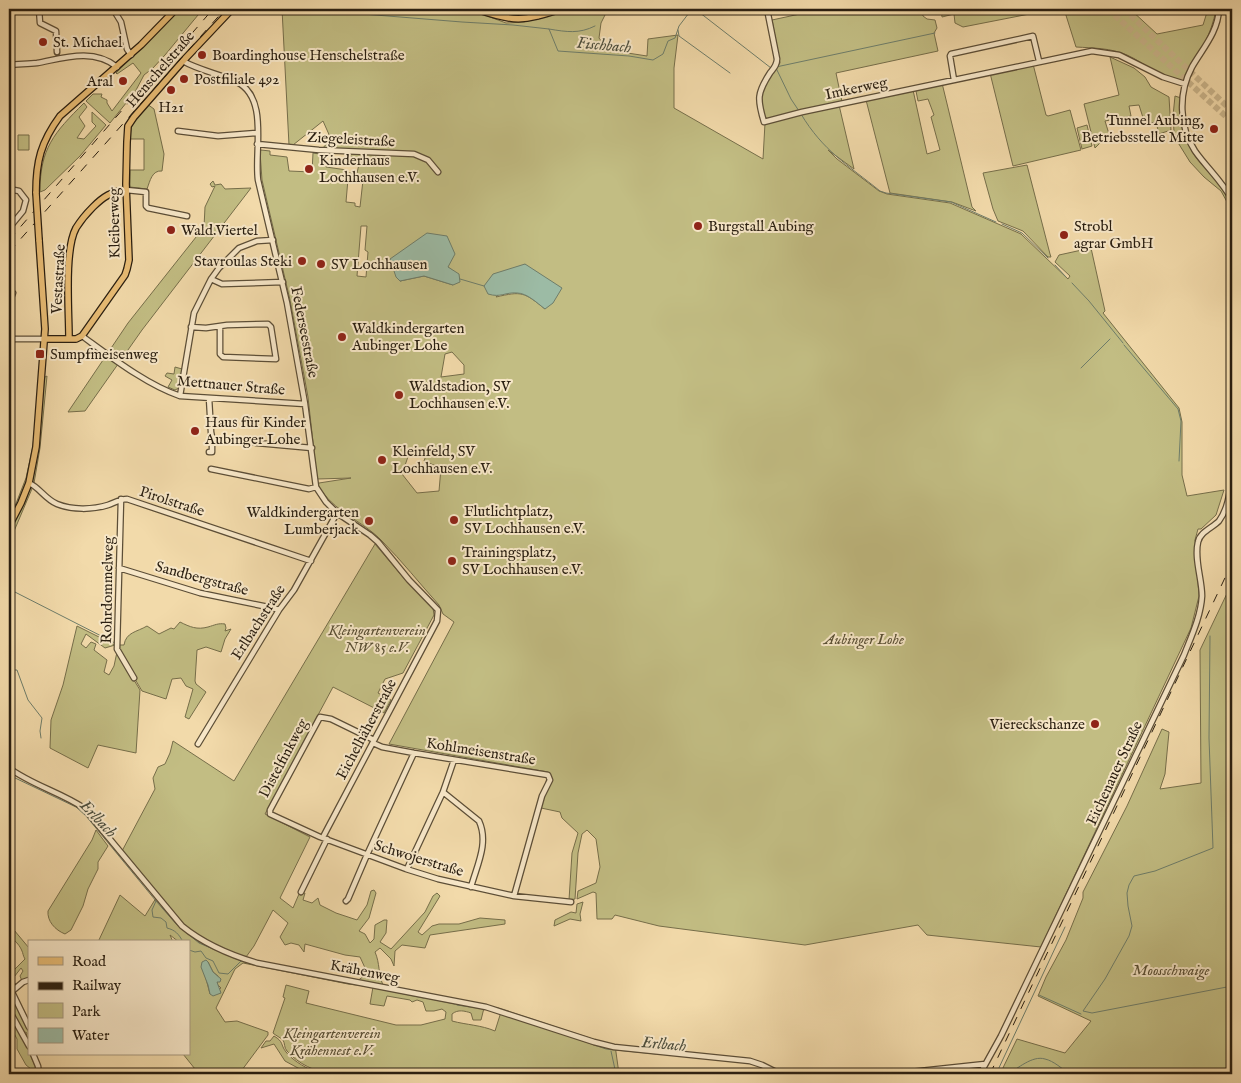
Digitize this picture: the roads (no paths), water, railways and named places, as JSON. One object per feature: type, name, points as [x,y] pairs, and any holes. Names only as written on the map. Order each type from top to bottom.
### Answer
[{"type":"main road","points":[[9,526],[21,503],[28,483],[36,448],[44,339],[44,311],[36,193],[37,161],[42,145],[60,116],[118,67],[176,9]]},
{"type":"main road","name":"Henschelstraße","points":[[128,126],[183,61],[232,9]]},
{"type":"main road","points":[[476,9],[508,19],[524,20],[562,9]]},
{"type":"main road","name":"Kleiberweg","points":[[82,336],[125,275],[129,260],[126,190],[128,126]]},
{"type":"main road","name":"Vestastraße","points":[[69,339],[69,248],[76,228],[85,215],[104,196],[115,191],[126,190]]},
{"type":"main road","points":[[44,339],[69,339],[82,336]]},
{"type":"street","points":[[39,9],[40,23],[56,31],[57,52]]},
{"type":"street","points":[[113,9],[121,22],[127,49],[131,55]]},
{"type":"street","points":[[536,9],[538,16]]},
{"type":"street","name":"Imkerweg","points":[[767,9],[777,64],[762,85],[759,96],[764,122],[801,112],[1083,52],[1101,51],[1129,59],[1155,74],[1185,84]]},
{"type":"street","points":[[1219,9],[1217,23],[1212,35],[1192,68],[1185,84],[1183,112],[1189,140],[1232,200]]},
{"type":"street","points":[[954,80],[951,54],[989,45],[1032,36],[1039,61]]},
{"type":"street","points":[[9,65],[83,55],[107,60],[118,67]]},
{"type":"street","name":"Federseestraße","points":[[183,61],[222,75],[240,84],[247,89],[257,108],[258,180],[282,282],[305,404],[316,487]]},
{"type":"street","points":[[178,130],[218,136],[257,133]]},
{"type":"street","name":"Ziegeleistraße","points":[[257,144],[326,151],[414,154],[428,160],[438,172]]},
{"type":"street","points":[[9,189],[19,191],[26,200],[23,211],[9,228]]},
{"type":"street","points":[[126,190],[146,192],[146,206],[148,208],[187,216]]},
{"type":"street","points":[[180,396],[191,328],[198,303],[211,279],[239,248],[257,241],[272,240]]},
{"type":"street","points":[[211,279],[222,284],[282,282]]},
{"type":"street","points":[[9,303],[13,293]]},
{"type":"street","points":[[191,328],[268,324],[271,327],[276,359],[224,357],[220,354],[220,327]]},
{"type":"street","name":"Mettnauer Straße","points":[[82,336],[136,373],[169,392],[180,396],[305,404]]},
{"type":"street","points":[[9,340],[44,339]]},
{"type":"street","points":[[209,398],[212,437],[212,452],[209,452]]},
{"type":"street","points":[[212,437],[218,440],[312,448]]},
{"type":"street","points":[[211,469],[309,489],[316,487],[326,502],[337,513]]},
{"type":"street","name":"Eichenauer Straße","points":[[980,1074],[1001,1036],[1184,655],[1202,599],[1197,544],[1202,534],[1215,525],[1222,516],[1229,496],[1232,477]]},
{"type":"street","name":"Pirolstraße","points":[[28,483],[57,504],[82,509],[100,507],[126,499],[311,561]]},
{"type":"street","name":"Rohrdommelweg","points":[[122,499],[117,649],[134,678]]},
{"type":"street","name":"Erlbachstraße","points":[[198,744],[278,610],[294,590],[337,513]]},
{"type":"street","name":"Eichelhäherstraße","points":[[301,892],[325,838],[373,741],[437,621],[438,610],[434,604],[409,580],[378,542],[337,513]]},
{"type":"street","name":"Sandbergstraße","points":[[119,568],[200,593],[278,610]]},
{"type":"street","name":"Kohlmeisenstraße","points":[[320,717],[330,719],[382,747],[548,775],[550,780],[542,796],[514,896]]},
{"type":"street","name":"Distelfinkweg","points":[[270,811],[320,717]]},
{"type":"street","points":[[346,901],[414,753]]},
{"type":"street","points":[[406,869],[443,792],[454,760]]},
{"type":"street","name":"Krähenweg","points":[[9,768],[84,808],[182,926],[202,941],[227,952],[257,962],[486,1007],[614,1047],[750,1060],[780,1074]]},
{"type":"street","points":[[443,792],[479,821],[482,828],[484,841],[471,887]]},
{"type":"street","name":"Schwojerstraße","points":[[270,811],[273,816],[285,822],[406,869],[471,887],[514,896],[571,902]]},
{"type":"street","points":[[28,980],[23,982],[10,993],[28,1025]]},
{"type":"street","points":[[9,1010],[28,1044]]},
{"type":"street","points":[[34,1056],[39,1074]]},
{"type":"street","points":[[892,1074],[985,1064]]},
{"type":"street","points":[[9,1070],[13,1074]]},
{"type":"water","points":[[427,233],[447,236],[455,254],[448,267],[459,274],[460,282],[453,285],[424,276],[400,281],[396,277],[390,259]]},
{"type":"water","points":[[525,264],[562,288],[553,303],[545,309],[521,293],[492,295],[488,294],[484,286],[493,274]]},
{"type":"water","points":[[206,960],[213,972],[221,979],[220,982],[217,982],[221,993],[213,996],[210,994],[201,967],[202,962]]},
{"type":"waterway","name":"Fischbach","points":[[322,9],[549,29],[558,51],[629,56],[653,60],[663,54],[668,41],[675,38],[679,26],[692,9]]},
{"type":"waterway","name":"Fischbach","points":[[695,9],[771,68]]},
{"type":"waterway","points":[[765,9],[775,62]]},
{"type":"waterway","points":[[549,29],[573,32],[595,26]]},
{"type":"waterway","points":[[678,30],[679,36],[730,73]]},
{"type":"waterway","points":[[776,67],[935,33]]},
{"type":"waterway","points":[[776,68],[799,111]]},
{"type":"waterway","points":[[801,114],[809,127],[827,148],[880,191],[951,202],[996,222]]},
{"type":"waterway","points":[[1002,224],[1022,233],[1048,258]]},
{"type":"waterway","points":[[1055,265],[1066,277]]},
{"type":"waterway","points":[[460,279],[484,286]]},
{"type":"waterway","points":[[1072,283],[1123,343]]},
{"type":"waterway","points":[[1081,368],[1110,339]]},
{"type":"waterway","points":[[1124,345],[1178,409],[1181,421],[1179,461]]},
{"type":"waterway","points":[[9,589],[115,643]]},
{"type":"waterway","points":[[1210,636],[1209,738],[1213,848],[1155,871],[1134,876],[1127,893],[1132,926],[1129,936],[1105,979],[1083,1011],[1092,1013],[1232,986]]},
{"type":"waterway","points":[[9,670],[17,670],[28,700],[42,718],[41,738]]},
{"type":"waterway","name":"Erlbach","points":[[9,773],[13,777],[76,807],[86,816],[156,901],[152,910],[153,917],[161,918],[166,922],[167,928],[177,933],[182,940]]},
{"type":"waterway","name":"Erlbach","points":[[156,901],[177,925],[199,943],[241,961]]},
{"type":"waterway","points":[[997,1072],[1065,927]]},
{"type":"waterway","name":"Erlbach","points":[[190,950],[201,951],[206,958],[213,961],[219,973],[228,974],[241,961],[424,998]]},
{"type":"waterway","points":[[1039,995],[1081,1014]]},
{"type":"waterway","name":"Erlbach","points":[[426,998],[455,1004]]},
{"type":"waterway","name":"Erlbach","points":[[457,1005],[484,1009]]},
{"type":"waterway","name":"Erlbach","points":[[568,1036],[606,1049],[656,1054]]},
{"type":"waterway","points":[[611,1051],[616,1074]]},
{"type":"waterway","name":"Erlbach","points":[[1007,1074],[1030,1061],[1040,1058],[1052,1061],[1070,1074]]},
{"type":"waterway","name":"Erlbach","points":[[745,1063],[753,1064]]},
{"type":"waterway","name":"Erlbach","points":[[766,1069],[774,1074]]},
{"type":"waterway","name":"Erlbach","points":[[930,1074],[978,1069]]},
{"type":"tunnel","points":[[1108,9],[1232,122]]},
{"type":"tunnel","points":[[1124,9],[1232,111]]},
{"type":"railway","points":[[168,61],[213,9]]},
{"type":"railway","points":[[9,252],[225,9]]},
{"type":"railway","points":[[9,240],[171,54]]},
{"type":"railway","points":[[990,1074],[1232,563]]},
{"type":"place","name":"St. Michael","points":[[43,42]]},
{"type":"place","name":"Boardinghouse Henschelstraße","points":[[202,55]]},
{"type":"place","name":"Postfiliale 492","points":[[184,79]]},
{"type":"place","name":"Aral","points":[[123,81]]},
{"type":"place","name":"H21","points":[[171,90]]},
{"type":"place","name":"Tunnel Aubing, Betriebsstelle Mitte","points":[[1214,129]]},
{"type":"place","name":"Kinderhaus Lochhausen e.V.","points":[[309,169]]},
{"type":"place","name":"Burgstall Aubing","points":[[698,226]]},
{"type":"place","name":"Wald.Viertel","points":[[171,230]]},
{"type":"place","name":"Strobl agrar GmbH","points":[[1064,235]]},
{"type":"place","name":"Stavroulas Steki","points":[[302,261]]},
{"type":"place","name":"SV Lochhausen","points":[[321,264]]},
{"type":"place","name":"Waldkindergarten Aubinger Lohe","points":[[342,337]]},
{"type":"place","name":"Sumpfmeisenweg","points":[[40,354]]},
{"type":"place","name":"Waldstadion, SV Lochhausen e.V.","points":[[399,395]]},
{"type":"place","name":"Haus für Kinder Aubinger Lohe","points":[[195,431]]},
{"type":"place","name":"Kleinfeld, SV Lochhausen e.V.","points":[[382,460]]},
{"type":"place","name":"Flutlichtplatz, SV Lochhausen e.V.","points":[[454,520]]},
{"type":"place","name":"Waldkindergarten Lumberjack","points":[[369,521]]},
{"type":"place","name":"Trainingsplatz, SV Lochhausen e.V.","points":[[452,561]]},
{"type":"place","name":"Viereckschanze","points":[[1095,724]]},
{"type":"park label","name":"Kleingartenverein NW 85 e.V.","points":[[377,638]]},
{"type":"park label","name":"Aubinger Lohe","points":[[864,639]]},
{"type":"park label","name":"Moosschwaige","points":[[1171,970]]},
{"type":"park label","name":"Kleingartenverein Krähennest e.V.","points":[[332,1042]]}]
